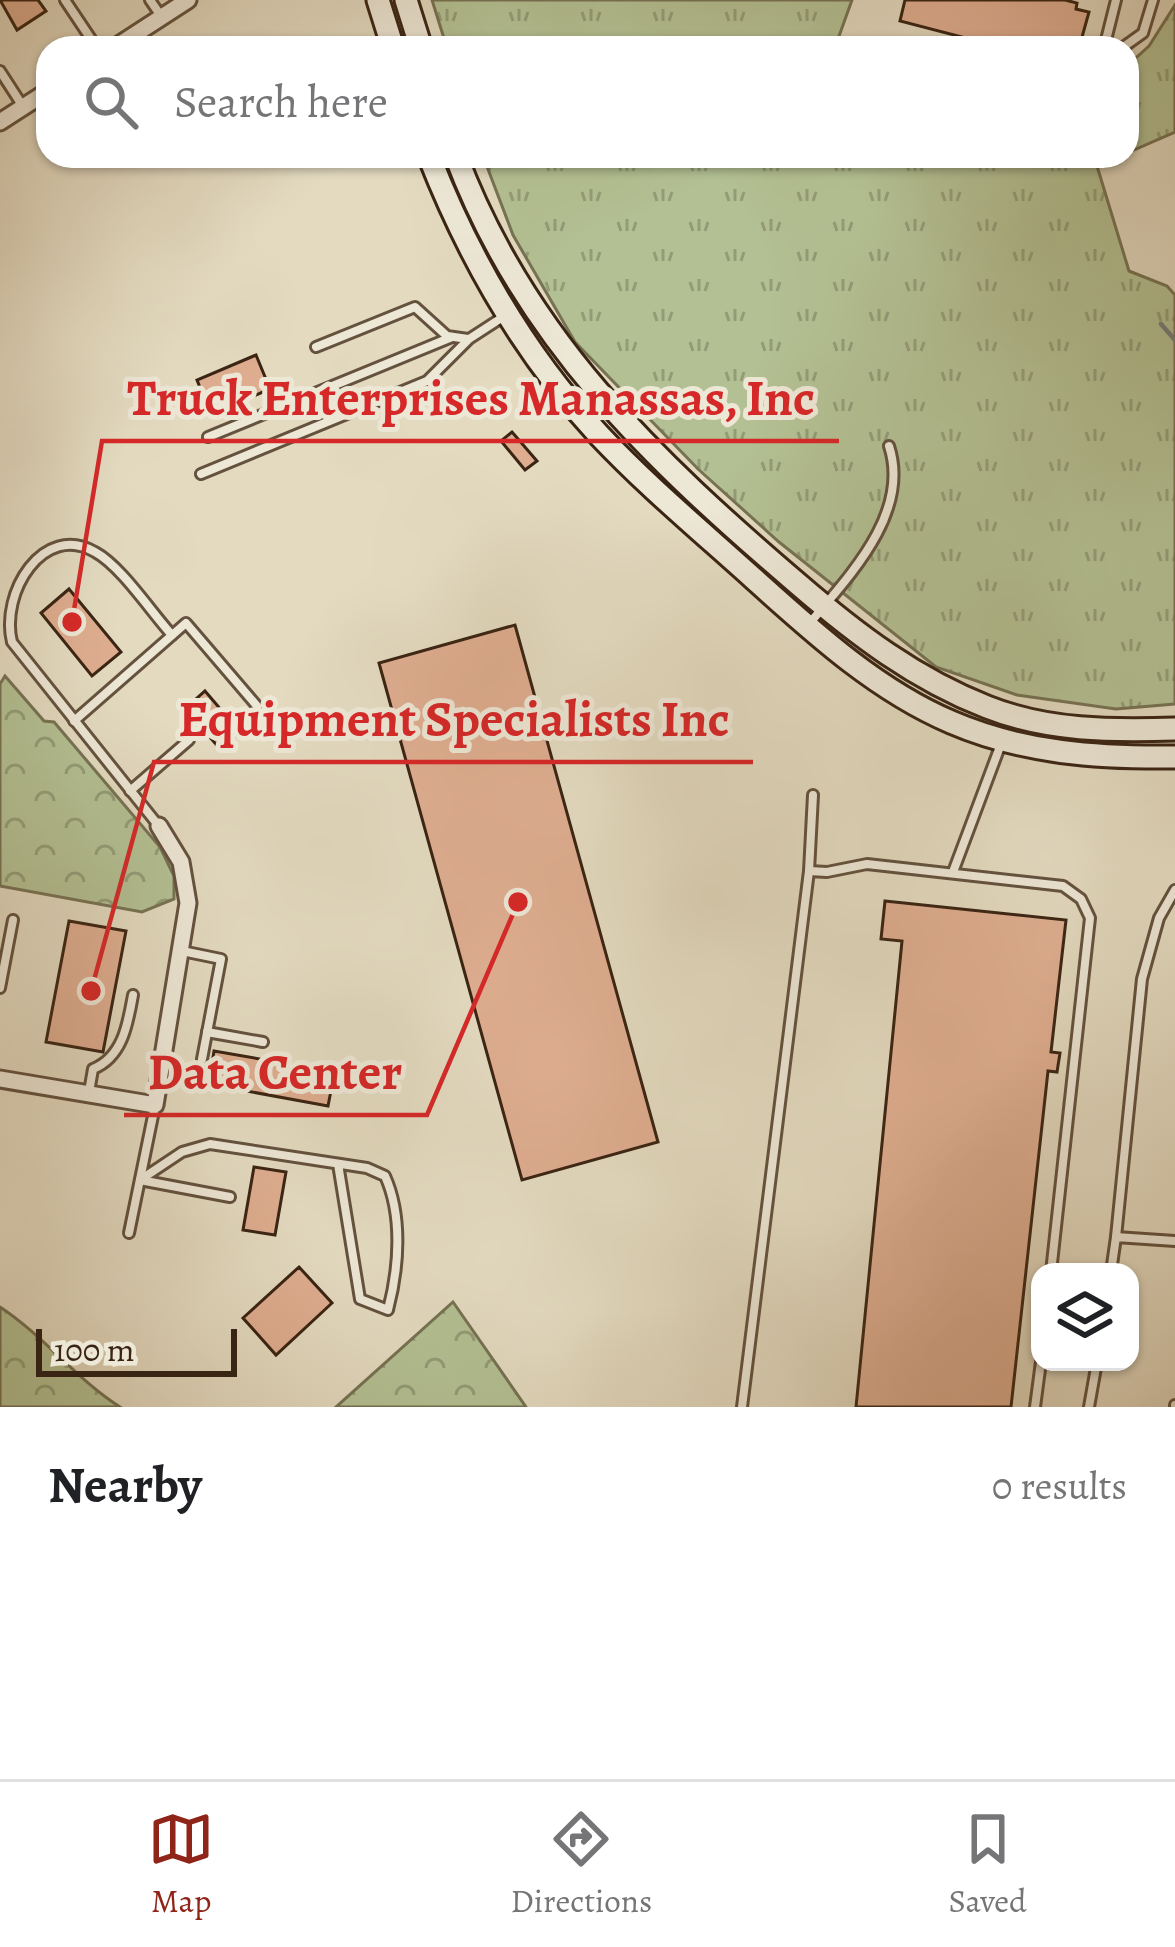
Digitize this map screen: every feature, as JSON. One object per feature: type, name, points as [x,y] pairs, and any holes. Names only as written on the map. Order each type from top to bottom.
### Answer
[{"type":"main road","points":[[377,0],[389,36]]},
{"type":"main road","points":[[406,0],[417,36]]},
{"type":"main road","points":[[433,168],[467,243],[507,314],[572,405],[630,467],[815,616],[988,708],[1063,726],[1175,729]]},
{"type":"main road","points":[[461,168],[515,277],[580,374],[870,676],[949,721],[1003,740],[1106,757],[1175,757]]},
{"type":"street","points":[[132,36],[188,0]]},
{"type":"street","points":[[0,122],[36,99]]},
{"type":"street","points":[[0,1079],[155,1105],[188,903],[186,875],[159,826]]},
{"type":"lane","points":[[65,0],[89,36]]},
{"type":"lane","points":[[150,0],[161,17]]},
{"type":"lane","points":[[1107,36],[1116,0]]},
{"type":"lane","points":[[1139,36],[1154,0]]},
{"type":"lane","points":[[0,71],[23,107]]},
{"type":"lane","points":[[316,347],[415,308],[452,337]]},
{"type":"lane","points":[[201,474],[427,381],[470,339],[507,314]]},
{"type":"lane","points":[[208,436],[452,337],[470,339]]},
{"type":"lane","points":[[815,616],[856,566],[885,519],[895,464],[889,446]]},
{"type":"lane","points":[[159,826],[12,642],[3,612],[9,590],[34,560],[60,545],[93,550],[105,559],[172,635]]},
{"type":"lane","points":[[74,722],[186,622],[257,706]]},
{"type":"lane","points":[[130,791],[189,740]]},
{"type":"lane","points":[[953,872],[1003,740]]},
{"type":"lane","points":[[742,1407],[809,871],[813,795]]},
{"type":"lane","points":[[809,871],[866,864],[953,872],[1063,886],[1081,899],[1090,918],[1053,1263]]},
{"type":"lane","points":[[1113,1263],[1142,979],[1159,918],[1175,890]]},
{"type":"lane","points":[[0,988],[13,920]]},
{"type":"lane","points":[[181,951],[221,959],[202,1059]]},
{"type":"lane","points":[[89,1094],[93,1069],[111,1057],[126,1033],[133,995]]},
{"type":"lane","points":[[207,1032],[262,1042]]},
{"type":"lane","points":[[129,1233],[155,1105]]},
{"type":"lane","points":[[140,1180],[182,1152],[210,1144],[338,1164],[376,1171],[388,1183],[398,1262],[388,1310],[360,1299],[338,1164]]},
{"type":"lane","points":[[140,1180],[230,1198]]},
{"type":"lane","points":[[1117,1237],[1175,1241]]},
{"type":"lane","points":[[1035,1407],[1040,1371]]},
{"type":"lane","points":[[1089,1407],[1095,1371]]},
{"type":"green space","points":[[432,0],[852,0],[839,36],[443,36]]},
{"type":"green space","points":[[1175,5],[1175,132],[1139,148],[1139,55]]},
{"type":"green space","points":[[488,168],[1098,168],[1129,271],[1167,286],[1175,295],[1175,704],[1116,709],[1017,695],[936,667],[779,542],[698,469],[575,342],[513,235]]},
{"type":"green space","points":[[5,676],[44,721],[54,722],[160,847],[174,876],[174,899],[142,912],[0,886],[0,684]]},
{"type":"green space","points":[[453,1302],[526,1407],[336,1407]]},
{"type":"green space","points":[[0,1307],[89,1384],[120,1407],[0,1407]]},
{"type":"building","points":[[0,0],[38,0],[46,11],[17,30]]},
{"type":"building","points":[[905,0],[1065,0],[1089,12],[1082,36],[958,36],[900,21]]},
{"type":"building","points":[[256,355],[270,389],[211,414],[197,380]]},
{"type":"building","points":[[512,432],[537,461],[525,470],[501,441]]},
{"type":"building","points":[[69,589],[121,652],[92,676],[41,613]]},
{"type":"building","points":[[515,625],[658,1142],[522,1180],[379,663]]},
{"type":"building","points":[[205,691],[240,732],[220,749],[192,726],[197,722],[186,708]]},
{"type":"building","points":[[885,901],[1066,920],[1051,1052],[1060,1053],[1057,1072],[1048,1071],[1011,1407],[856,1407],[902,941],[881,939]]},
{"type":"building","points":[[69,921],[126,931],[103,1052],[46,1042]]},
{"type":"building","points":[[214,1051],[283,1063],[282,1070],[333,1080],[328,1106],[214,1085]]},
{"type":"building","points":[[254,1167],[286,1172],[275,1235],[243,1230]]},
{"type":"building","points":[[299,1267],[332,1303],[276,1355],[243,1318]]},
{"type":"waterway","points":[[1161,324],[1175,340]]},
{"type":"place","name":"Truck Enterprises Manassas, Inc","points":[[72,622]]},
{"type":"place","name":"Data Center","points":[[518,902]]},
{"type":"place","name":"Equipment Specialists Inc","points":[[91,991]]}]
